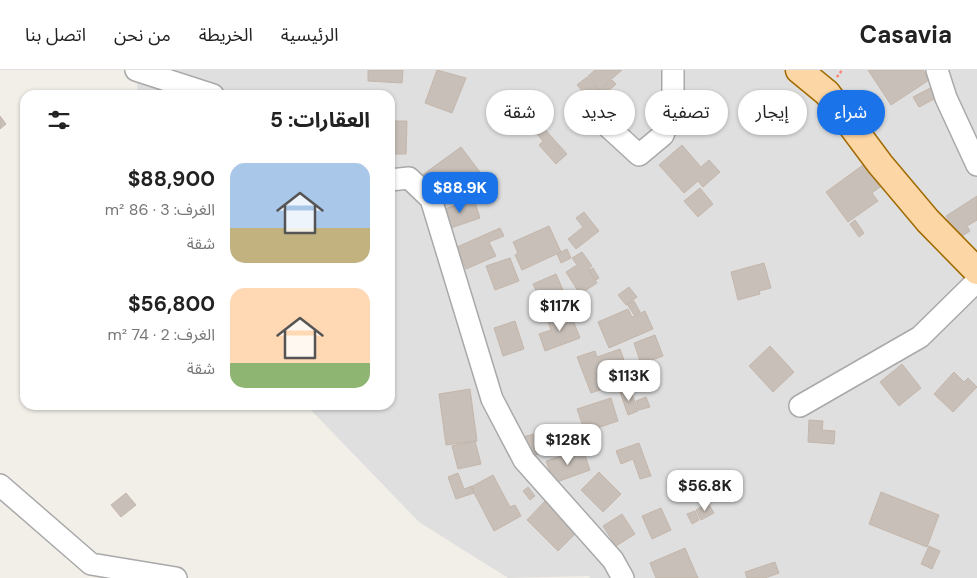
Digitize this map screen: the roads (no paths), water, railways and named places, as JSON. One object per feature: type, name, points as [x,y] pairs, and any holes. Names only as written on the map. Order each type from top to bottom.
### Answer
[{"type":"main road","points":[[799,70],[827,93],[880,164],[928,221],[977,271]]},
{"type":"street","points":[[136,70],[198,90]]},
{"type":"street","points":[[617,135],[639,156],[663,135],[673,109],[673,70]]},
{"type":"street","points":[[937,70],[946,98],[977,165]]},
{"type":"street","points":[[395,180],[410,178],[431,199],[492,399],[524,460],[613,560],[623,578]]},
{"type":"street","points":[[800,406],[920,337],[977,280]]},
{"type":"street","points":[[0,485],[91,564],[176,578]]}]
